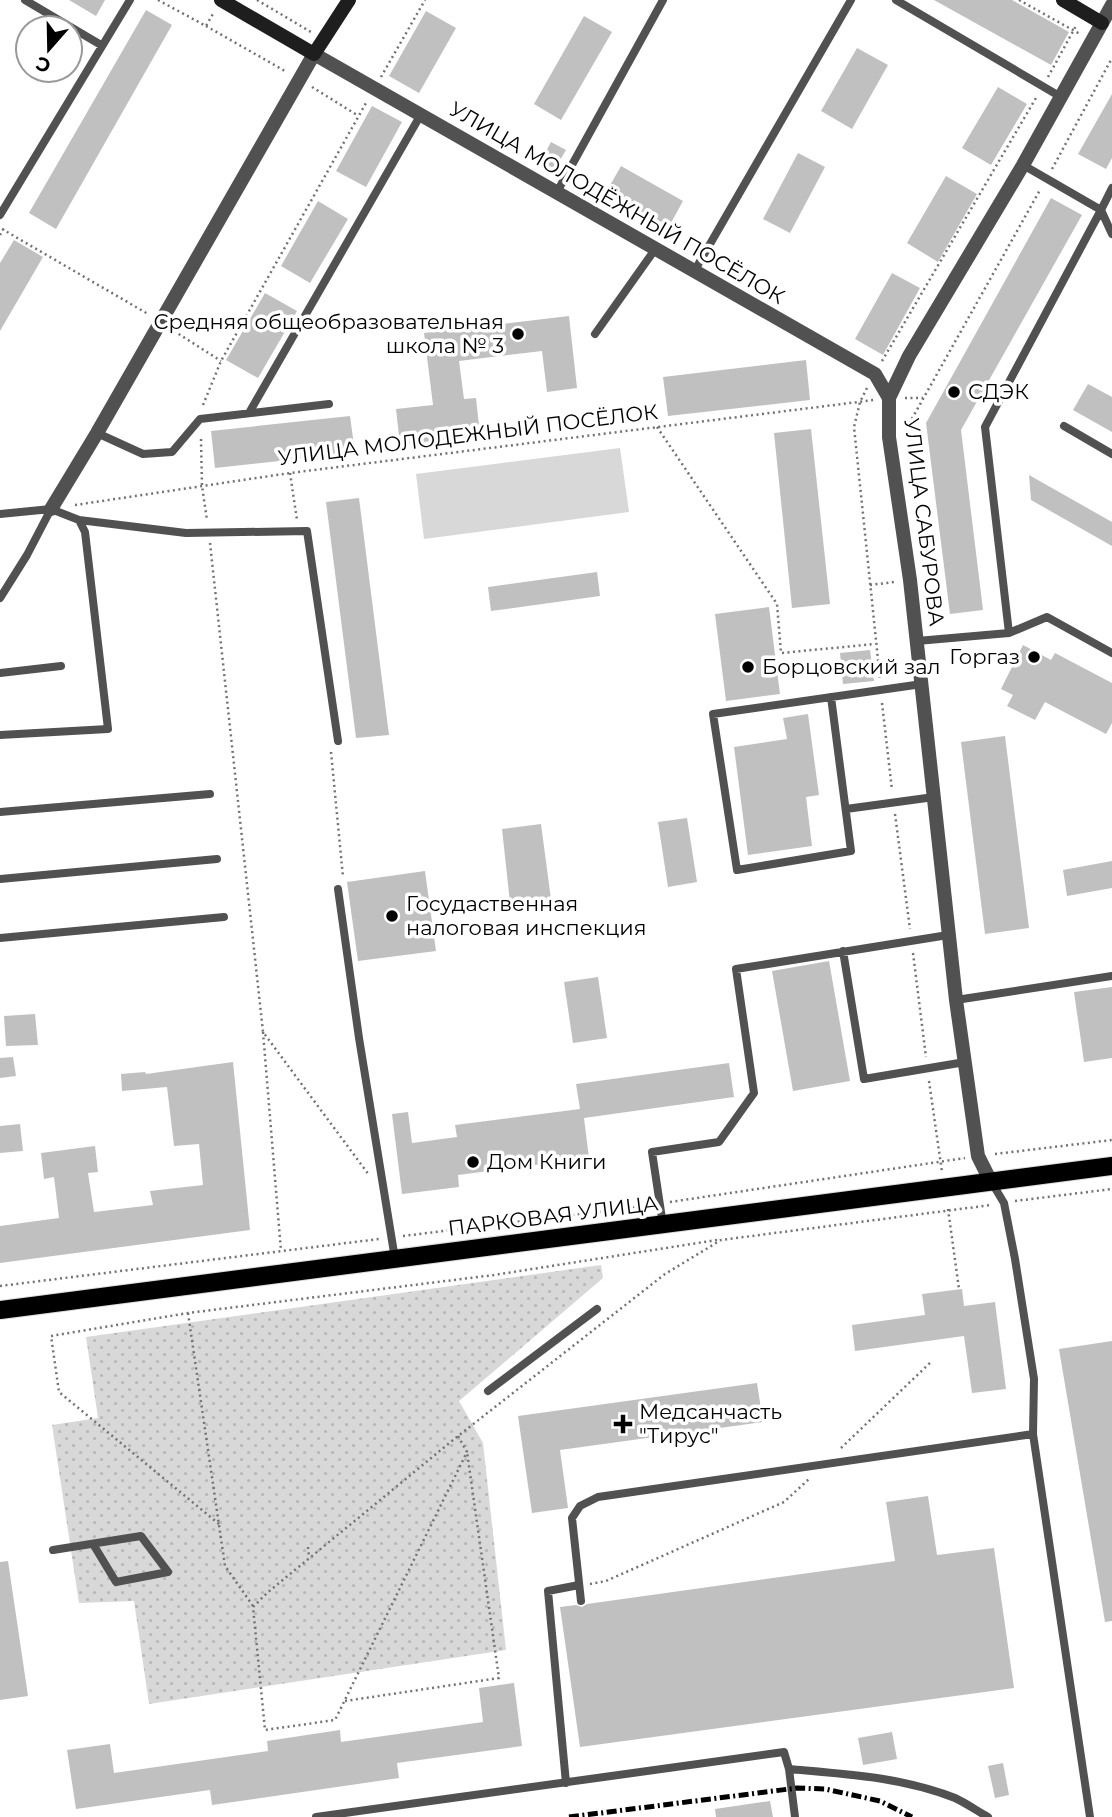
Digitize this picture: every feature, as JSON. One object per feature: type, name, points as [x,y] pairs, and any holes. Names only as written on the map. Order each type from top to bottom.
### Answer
[{"type":"main road","name":"ПАРКОВАЯ УЛИЦА","points":[[0,1310],[1112,1166]]},
{"type":"street","points":[[221,0],[314,54]]},
{"type":"street","points":[[51,509],[299,79],[349,0]]},
{"type":"street","points":[[1063,0],[1102,23]]},
{"type":"street","name":"УЛИЦА САБУРОВА","points":[[991,1182],[978,1156],[956,1000],[917,641],[889,437],[889,398],[909,356],[1023,165],[1112,5]]},
{"type":"street","name":"УЛИЦА МОЛОДЁЖНЫЙ ПОСЁЛОК","points":[[314,54],[875,374],[889,398]]},
{"type":"lane","points":[[25,0],[101,45]]},
{"type":"lane","points":[[0,215],[130,0]]},
{"type":"lane","points":[[557,192],[663,0]]},
{"type":"lane","points":[[695,270],[851,0]]},
{"type":"lane","points":[[896,0],[1061,97]]},
{"type":"lane","points":[[249,413],[420,116]]},
{"type":"lane","points":[[1023,165],[1101,210],[1112,234]]},
{"type":"lane","points":[[1009,633],[985,428],[1112,188]]},
{"type":"lane","points":[[594,334],[656,248]]},
{"type":"lane","points":[[97,433],[143,454],[172,452],[200,419],[329,404]]},
{"type":"lane","points":[[1063,426],[1112,454]]},
{"type":"lane","points":[[0,513],[51,509],[79,520],[209,533],[307,531],[338,741]]},
{"type":"lane","points":[[0,598],[51,509]]},
{"type":"lane","points":[[0,735],[108,729],[85,532],[79,520]]},
{"type":"lane","points":[[917,641],[1009,633],[1048,617],[1112,653]]},
{"type":"lane","points":[[0,673],[61,666]]},
{"type":"lane","points":[[831,697],[851,851],[737,870],[712,714],[831,697],[922,684]]},
{"type":"lane","points":[[0,812],[210,794]]},
{"type":"lane","points":[[846,809],[934,797]]},
{"type":"lane","points":[[0,879],[217,859]]},
{"type":"lane","points":[[341,886],[359,1038],[395,1259]]},
{"type":"lane","points":[[0,938],[224,917]]},
{"type":"lane","points":[[663,1225],[652,1152],[719,1142],[754,1093],[736,969],[948,934]]},
{"type":"lane","points":[[843,951],[864,1079],[965,1062]]},
{"type":"lane","points":[[956,1000],[1112,976]]},
{"type":"lane","points":[[991,1182],[1004,1203],[1034,1379],[1033,1434],[1090,1817]]},
{"type":"lane","points":[[488,1391],[597,1309]]},
{"type":"lane","points":[[581,1601],[572,1518],[580,1506],[598,1497],[1033,1434]]},
{"type":"lane","points":[[53,1550],[141,1536],[168,1572],[116,1582],[93,1544]]},
{"type":"lane","points":[[566,1783],[548,1591],[579,1585]]},
{"type":"lane","points":[[316,1817],[784,1752],[795,1817]]},
{"type":"lane","points":[[789,1769],[848,1774],[913,1784],[957,1799],[988,1817]]},
{"type":"path","points":[[158,0],[299,79],[358,116]]},
{"type":"path","points":[[206,26],[221,0]]},
{"type":"path","points":[[257,0],[323,39]]},
{"type":"path","points":[[281,1251],[263,1032],[202,486],[200,419],[221,361],[425,0]]},
{"type":"path","points":[[1019,0],[1092,41]]},
{"type":"path","points":[[923,553],[909,424],[1112,58]]},
{"type":"path","points":[[0,228],[160,321],[221,361]]},
{"type":"path","name":"УЛИЦА МОЛОДЕЖНЫЙ ПОСЁЛОК","points":[[51,509],[290,473],[889,398]]},
{"type":"path","points":[[657,427],[777,604],[781,653],[876,644]]},
{"type":"path","points":[[290,473],[299,532]]},
{"type":"path","points":[[330,748],[341,886]]},
{"type":"path","points":[[263,1032],[370,1177]]},
{"type":"path","points":[[0,1286],[659,1204],[978,1156],[1112,1140]]},
{"type":"path","points":[[219,1524],[59,1392],[51,1336],[188,1313],[494,1275],[721,1240],[1112,1189]]},
{"type":"path","points":[[253,1607],[458,1436],[665,1274],[721,1240]]},
{"type":"path","points":[[188,1313],[225,1566],[249,1597],[253,1607],[265,1730],[335,1720],[467,1452]]},
{"type":"path","points":[[579,1585],[607,1581],[784,1502],[932,1361]]},
{"type":"path","points":[[345,1701],[499,1678],[467,1452],[458,1436]]},
{"type":"path","points":[[308,1547],[309,1559]]},
{"type":"shaded area","points":[[620,448],[629,512],[424,539],[416,474]]},
{"type":"shaded area","points":[[601,1265],[603,1278],[459,1401],[483,1443],[506,1650],[149,1704],[134,1601],[79,1603],[52,1425],[98,1418],[86,1337]]},
{"type":"building","points":[[69,0],[105,0],[96,16]]},
{"type":"building","points":[[934,0],[1012,0],[1069,32],[1051,65]]},
{"type":"building","points":[[146,10],[172,25],[56,229],[29,213]]},
{"type":"building","points":[[426,11],[456,28],[419,93],[389,76]]},
{"type":"building","points":[[584,16],[612,32],[561,120],[534,104]]},
{"type":"building","points":[[857,48],[888,65],[852,129],[821,111]]},
{"type":"building","points":[[998,87],[1027,104],[991,165],[962,148]]},
{"type":"building","points":[[1112,94],[1112,158],[1106,169],[1078,154]]},
{"type":"building","points":[[372,106],[402,122],[366,187],[336,171]]},
{"type":"building","points":[[551,142],[566,150],[555,169],[541,161]]},
{"type":"building","points":[[798,153],[825,167],[790,233],[763,219]]},
{"type":"building","points":[[621,166],[683,201],[666,232],[604,196]]},
{"type":"building","points":[[946,176],[977,194],[938,262],[907,243]]},
{"type":"building","points":[[1051,198],[1082,215],[961,430],[983,610],[950,614],[926,423]]},
{"type":"building","points":[[318,201],[348,219],[310,283],[281,266]]},
{"type":"building","points":[[14,240],[43,257],[0,331],[0,263]]},
{"type":"building","points":[[892,273],[920,288],[883,355],[855,339]]},
{"type":"building","points":[[265,293],[297,311],[258,378],[226,360]]},
{"type":"building","points":[[569,316],[577,388],[547,392],[542,351],[459,361],[464,399],[476,398],[480,435],[400,445],[396,409],[433,405],[424,333]]},
{"type":"building","points":[[806,360],[810,400],[668,416],[663,377]]},
{"type":"building","points":[[1088,384],[1112,397],[1112,432],[1073,410]]},
{"type":"building","points":[[350,416],[355,453],[215,468],[211,431]]},
{"type":"building","points":[[811,429],[830,604],[792,608],[774,433]]},
{"type":"building","points":[[1029,475],[1112,522],[1112,546],[1031,500]]},
{"type":"building","points":[[359,498],[389,735],[356,738],[326,502]]},
{"type":"building","points":[[597,572],[600,596],[491,611],[488,587]]},
{"type":"building","points":[[769,607],[780,694],[726,701],[715,614]]},
{"type":"building","points":[[1023,645],[1051,660],[1055,653],[1112,683],[1112,723],[1106,734],[1045,702],[1035,720],[1007,706],[1013,695],[1001,689]]},
{"type":"building","points":[[870,650],[874,681],[843,684],[840,653]]},
{"type":"building","points":[[808,714],[819,795],[806,797],[812,846],[748,855],[734,747],[787,739],[783,718]]},
{"type":"building","points":[[1005,736],[1029,928],[985,934],[961,742]]},
{"type":"building","points":[[687,818],[697,882],[668,887],[658,822]]},
{"type":"building","points":[[541,824],[552,907],[511,912],[502,829]]},
{"type":"building","points":[[1112,861],[1112,888],[1067,896],[1063,870]]},
{"type":"building","name":"Госудаственная налоговая инспекция","points":[[425,871],[436,951],[358,961],[347,882]]},
{"type":"building","points":[[829,961],[850,1081],[793,1091],[772,971]]},
{"type":"building","points":[[598,977],[607,1038],[573,1043],[564,982]]},
{"type":"building","points":[[1112,987],[1112,1058],[1084,1062],[1074,992]]},
{"type":"building","points":[[35,1014],[38,1045],[6,1046],[4,1016]]},
{"type":"building","points":[[13,1057],[16,1076],[0,1078],[0,1058]]},
{"type":"building","points":[[233,1062],[250,1230],[0,1263],[0,1226],[59,1218],[54,1177],[44,1179],[41,1153],[95,1146],[98,1172],[88,1173],[94,1212],[153,1205],[150,1191],[203,1185],[199,1144],[174,1146],[167,1087],[122,1091],[121,1074],[146,1074]]},
{"type":"building","points":[[729,1063],[734,1097],[584,1118],[589,1158],[458,1175],[459,1187],[402,1194],[392,1114],[408,1112],[412,1143],[457,1137],[455,1125],[580,1109],[576,1084]]},
{"type":"building","points":[[20,1124],[23,1151],[0,1153],[0,1126]]},
{"type":"building","points":[[962,1289],[964,1306],[995,1302],[1006,1389],[972,1393],[964,1336],[855,1351],[852,1325],[925,1315],[922,1294]]},
{"type":"building","points":[[1112,1341],[1112,1621],[1105,1622],[1059,1349]]},
{"type":"building","points":[[757,1383],[763,1422],[560,1450],[568,1508],[532,1513],[518,1416]]},
{"type":"building","points":[[928,1496],[937,1555],[994,1548],[1014,1688],[580,1747],[560,1607],[582,1607],[587,1604],[895,1561],[886,1502]]},
{"type":"building","points":[[8,1561],[28,1696],[0,1700],[0,1562]]},
{"type":"building","points":[[514,1683],[522,1746],[397,1763],[399,1778],[212,1805],[210,1790],[76,1809],[67,1750],[110,1744],[114,1773],[268,1751],[267,1741],[340,1730],[341,1742],[483,1722],[479,1688]]},
{"type":"building","points":[[892,1732],[897,1759],[863,1765],[858,1738]]},
{"type":"building","points":[[1003,1763],[1009,1795],[995,1798],[988,1766]]},
{"type":"building","points":[[770,1801],[773,1817],[716,1817],[715,1809]]},
{"type":"railway","points":[[569,1817],[797,1788],[825,1789],[880,1801],[912,1817]]},
{"type":"place","name":"Средняя общеобразовательная школа № 3","points":[[518,334]]},
{"type":"place","name":"СДЭК","points":[[954,392]]},
{"type":"place","name":"Горгаз","points":[[1034,657]]},
{"type":"place","name":"Борцовский зал","points":[[748,667]]},
{"type":"place","name":"Госудаственная налоговая инспекция","points":[[392,916]]},
{"type":"place","name":"Дом Книги","points":[[473,1162]]},
{"type":"place","name":"Медсанчасть \"Тирус\"","points":[[623,1424]]}]
